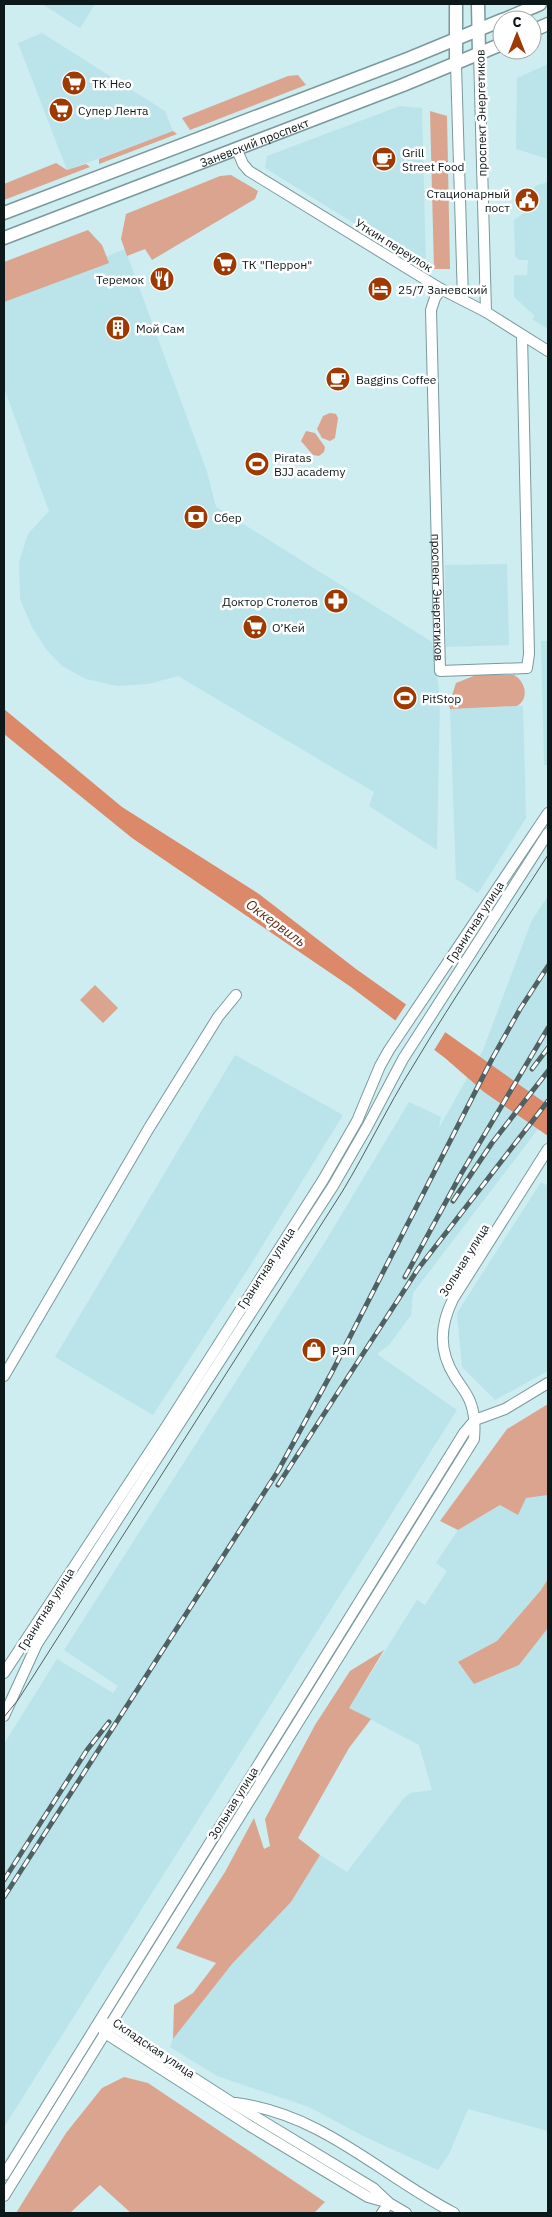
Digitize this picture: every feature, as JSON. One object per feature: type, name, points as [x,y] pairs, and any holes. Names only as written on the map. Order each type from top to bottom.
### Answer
[{"type":"main road","name":"проспект Энергетиков","points":[[456,4],[456,64]]},
{"type":"main road","name":"проспект Энергетиков","points":[[478,4],[479,54]]},
{"type":"main road","name":"Заневский проспект","points":[[4,213],[456,40],[492,24]]},
{"type":"main road","name":"Заневский проспект","points":[[4,238],[237,150],[492,48]]},
{"type":"street","name":"проспект Энергетиков","points":[[479,54],[486,312]]},
{"type":"street","name":"проспект Энергетиков","points":[[456,64],[463,300]]},
{"type":"street","name":"Уткин переулок","points":[[237,150],[243,164],[249,171],[441,289],[486,312],[548,351]]},
{"type":"street","name":"проспект Энергетиков","points":[[441,289],[434,298],[431,310],[440,670],[527,668],[529,654],[522,335]]},
{"type":"street","name":"Гранитная улица","points":[[4,1672],[166,1427],[323,1180],[357,1122],[380,1066],[389,1050],[548,813]]},
{"type":"street","name":"Гранитная улица","points":[[4,1716],[37,1644],[333,1186],[368,1127],[402,1059],[548,833]]},
{"type":"street","points":[[4,1376],[154,1120],[218,1017],[236,995]]},
{"type":"street","name":"Зольная улица","points":[[4,2196],[474,1439],[475,1420],[471,1403],[444,1355],[442,1340],[446,1315],[454,1299],[548,1149]]},
{"type":"street","points":[[475,1420],[505,1409],[548,1384]]},
{"type":"street","name":"Зольная улица","points":[[4,2174],[464,1433],[475,1420]]},
{"type":"street","name":"Складская улица","points":[[99,2022],[250,2126],[368,2197],[389,2203]]},
{"type":"street","name":"Складская улица","points":[[108,2029],[373,2188],[389,2203],[406,2213]]},
{"type":"street","points":[[231,2102],[257,2106],[311,2124],[454,2213]]},
{"type":"street","points":[[382,2213],[389,2203]]},
{"type":"shaded area","points":[[42,4],[95,4],[80,28]]},
{"type":"shaded area","name":"ТК Нео","points":[[42,33],[165,111],[173,131],[67,170],[18,43]]},
{"type":"shaded area","points":[[548,64],[548,159],[516,149],[517,78]]},
{"type":"shaded area","points":[[298,75],[306,85],[190,130],[182,118],[288,76]]},
{"type":"shaded area","points":[[400,106],[422,108],[426,268],[265,168],[267,156]]},
{"type":"shaded area","points":[[430,111],[447,116],[450,269],[434,269]]},
{"type":"shaded area","points":[[173,131],[177,134],[99,164],[99,159]]},
{"type":"shaded area","points":[[56,163],[67,170],[86,164],[90,167],[4,200],[4,184]]},
{"type":"shaded area","points":[[231,175],[258,191],[255,199],[152,260],[145,249],[127,256],[121,239],[126,214],[220,176]]},
{"type":"shaded area","points":[[548,182],[548,329],[532,319],[535,316],[514,297],[514,275],[527,275],[528,260],[519,260],[515,256],[514,220],[528,210],[530,193],[535,186]]},
{"type":"shaded area","points":[[88,230],[102,245],[109,263],[4,302],[4,262]]},
{"type":"shaded area","points":[[125,249],[207,472],[216,507],[432,642],[440,698],[437,850],[369,806],[374,792],[178,676],[148,684],[117,686],[86,679],[62,666],[46,649],[32,627],[20,599],[19,562],[28,534],[49,511],[4,388],[4,297]]},
{"type":"shaded area","points":[[330,413],[336,414],[338,418],[335,438],[330,441],[322,438],[317,429],[323,416]]},
{"type":"shaded area","points":[[306,431],[315,433],[325,447],[324,452],[319,456],[313,455],[301,441]]},
{"type":"shaded area","points":[[507,564],[509,645],[446,647],[445,565]]},
{"type":"shaded area","points":[[541,641],[548,641],[548,765],[544,765]]},
{"type":"shaded area","points":[[476,675],[514,675],[523,685],[524,699],[517,706],[450,709],[449,705],[456,683]]},
{"type":"shaded area","points":[[523,706],[526,818],[478,893],[456,879],[450,709]]},
{"type":"shaded area","points":[[548,896],[548,1116],[413,1293],[411,1315],[389,1345],[377,1354],[457,1410],[4,2127],[4,1744],[57,1659],[113,1693],[118,1686],[64,1650],[325,1242],[409,1102],[441,1117],[439,1128],[483,1050],[532,920]]},
{"type":"shaded area","points":[[95,985],[118,1008],[103,1023],[80,1000]]},
{"type":"shaded area","points":[[235,1055],[343,1115],[248,1269],[153,1415],[55,1357]]},
{"type":"shaded area","points":[[541,1182],[548,1186],[548,1371],[495,1400],[462,1367],[457,1313]]},
{"type":"shaded area","points":[[548,1404],[548,1495],[526,1498],[518,1515],[500,1505],[458,1530],[440,1521],[507,1429]]},
{"type":"shaded area","points":[[548,1495],[548,1579],[541,1590],[497,1641],[458,1663],[474,1683],[519,1665],[548,1628],[548,2131],[468,2109],[449,2154],[438,2170],[365,2137],[309,2107],[217,2076],[170,2047],[173,2039],[232,1964],[291,1902],[320,1855],[347,1872],[404,1798],[410,1793],[432,1790],[419,1745],[349,1708],[417,1600],[425,1605],[447,1571],[436,1563],[458,1530],[500,1505],[526,1498]]},
{"type":"shaded area","points":[[548,1579],[548,1628],[519,1665],[474,1684],[458,1662],[497,1641],[541,1590]]},
{"type":"shaded area","points":[[384,1650],[349,1708],[371,1719],[349,1748],[298,1838],[320,1855],[291,1902],[232,1964],[173,2039],[174,2005],[193,1993],[216,1963],[176,1948],[225,1872],[254,1818],[264,1849],[270,1846],[265,1819],[315,1725],[350,1671]]},
{"type":"shaded area","points":[[124,2077],[148,2083],[325,2202],[314,2213],[131,2213],[100,2185],[70,2213],[16,2213],[66,2133],[102,2088]]},
{"type":"water","name":"Оккервиль","points":[[4,709],[122,807],[259,894],[356,969],[548,1105],[548,1136],[484,1092],[445,1058],[351,987],[132,838],[4,734]]},
{"type":"pier","points":[[407,1003],[446,1031],[433,1052],[393,1024]]},
{"type":"tram line","points":[[4,1717],[18,1700],[342,1192],[394,1097],[429,1039],[548,855]]},
{"type":"railway","points":[[4,1897],[278,1471],[332,1372],[492,1059],[520,1009],[548,966]]},
{"type":"railway","points":[[405,1277],[461,1174],[548,1028]]},
{"type":"railway","points":[[532,1069],[548,1048]]},
{"type":"railway","points":[[453,1201],[492,1143],[548,1071]]},
{"type":"railway","points":[[278,1485],[418,1269],[548,1101]]},
{"type":"railway","points":[[4,1880],[87,1750],[109,1722]]},
{"type":"place","name":"ТК Нео","points":[[74,83]]},
{"type":"place","name":"Супер Лента","points":[[61,110]]},
{"type":"place","name":"Grill Street Food","points":[[384,159]]},
{"type":"place","name":"Стационарный пост","points":[[527,200]]},
{"type":"place","name":"ТК \"Перрон\"","points":[[225,264]]},
{"type":"place","name":"Теремок","points":[[162,279]]},
{"type":"place","name":"25/7 Заневский","points":[[380,289]]},
{"type":"place","name":"Мой Сам","points":[[118,328]]},
{"type":"place","name":"Baggins Coffee","points":[[338,379]]},
{"type":"place","name":"Piratas BJJ academy","points":[[257,464]]},
{"type":"place","name":"Сбер","points":[[196,517]]},
{"type":"place","name":"Доктор Столетов","points":[[336,601]]},
{"type":"place","name":"О’Кей","points":[[255,627]]},
{"type":"place","name":"PitStop","points":[[405,698]]},
{"type":"place","name":"РЭП","points":[[314,1350]]}]
